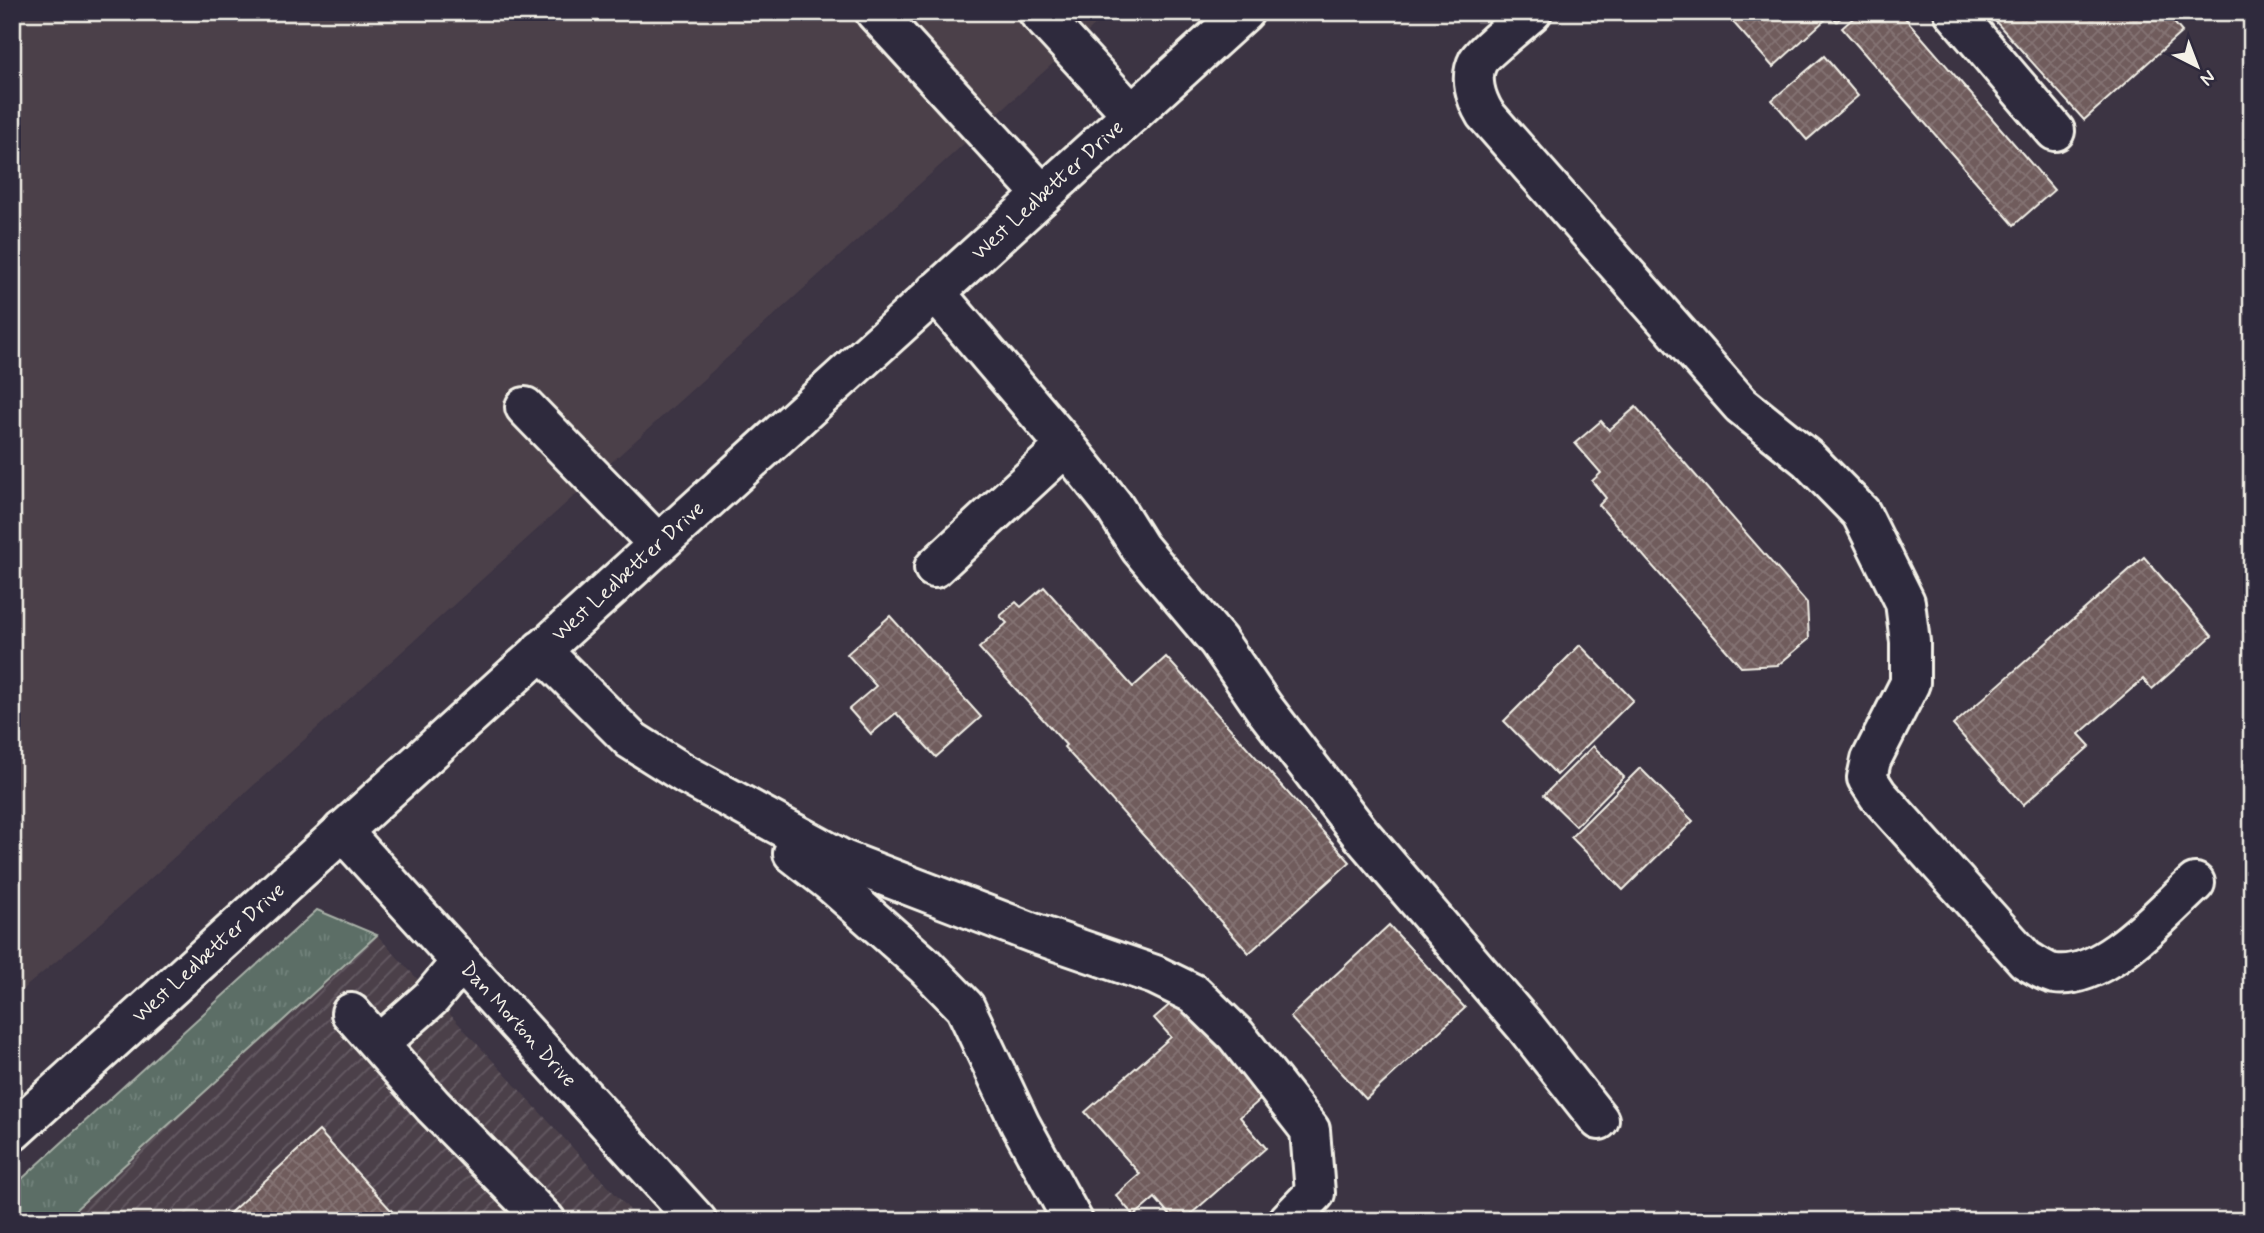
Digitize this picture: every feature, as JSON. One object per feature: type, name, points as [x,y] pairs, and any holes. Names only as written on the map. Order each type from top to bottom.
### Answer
[{"type":"street","points":[[875,12],[1043,195]]},
{"type":"street","points":[[1038,12],[1132,114]]},
{"type":"street","name":"West Ledbetter Drive","points":[[12,1132],[1244,12]]},
{"type":"street","points":[[1532,12],[1478,60],[1474,79],[1476,98],[1485,114],[1741,405],[1808,459],[1861,513],[1905,602],[1910,683],[1871,760],[1867,778],[1878,795],[2026,960],[2053,974],[2078,972],[2110,959],[2194,883]]},
{"type":"street","points":[[1954,12],[2055,131]]},
{"type":"street","points":[[935,292],[1113,505],[1140,548],[1218,641],[1264,708],[1360,833],[1525,1026],[1600,1120]]},
{"type":"street","points":[[525,407],[658,544]]},
{"type":"street","points":[[934,568],[1066,446]]},
{"type":"street","points":[[541,650],[631,740],[698,781],[844,860],[1033,933],[1155,975],[1194,994],[1236,1035],[1310,1130],[1315,1193],[1288,1221]]},
{"type":"street","points":[[698,781],[830,882],[925,966],[965,1007],[1020,1124],[1073,1221]]},
{"type":"street","name":"Dan Morton Drive","points":[[342,831],[697,1221]]},
{"type":"street","points":[[379,1044],[431,998],[461,962]]},
{"type":"street","points":[[351,1013],[433,1106],[546,1221]]},
{"type":"shaded area","points":[[12,12],[1110,12],[88,935],[12,998]]},
{"type":"shaded area","points":[[377,935],[640,1221],[63,1221]]},
{"type":"green space","points":[[317,910],[377,935],[63,1221],[12,1221],[12,1188]]},
{"type":"building","points":[[1724,12],[1818,12],[1825,20],[1773,67]]},
{"type":"building","points":[[1828,12],[1847,12],[1837,21]]},
{"type":"building","points":[[1860,12],[1900,12],[2054,190],[2014,225],[1842,28]]},
{"type":"building","points":[[1987,12],[2165,12],[2182,32],[2084,120]]},
{"type":"building","points":[[1824,56],[1858,96],[1807,140],[1772,100]]},
{"type":"building","points":[[1636,407],[1807,603],[1809,639],[1778,665],[1741,667],[1599,505],[1606,498],[1592,481],[1601,473],[1575,443],[1601,421],[1609,430]]},
{"type":"building","points":[[2144,557],[2212,636],[2152,689],[2143,679],[2079,734],[2090,746],[2023,805],[1953,725]]},
{"type":"building","points":[[1044,587],[1133,687],[1166,657],[1350,862],[1249,953],[979,648],[1007,623],[1000,616],[1016,602],[1021,607]]},
{"type":"building","points":[[890,616],[981,717],[936,757],[896,713],[871,734],[849,709],[876,686],[847,654]]},
{"type":"building","points":[[1580,645],[1633,700],[1557,775],[1504,721]]},
{"type":"building","points":[[1593,746],[1624,777],[1576,826],[1544,795]]},
{"type":"building","points":[[1640,768],[1693,821],[1623,890],[1571,837]]},
{"type":"building","points":[[1389,925],[1465,1008],[1366,1099],[1290,1017]]},
{"type":"building","points":[[1181,995],[1267,1094],[1240,1117],[1266,1148],[1183,1221],[1175,1221],[1155,1198],[1134,1216],[1116,1195],[1140,1174],[1085,1112],[1171,1037],[1154,1018]]},
{"type":"building","points":[[319,1131],[401,1221],[221,1221]]}]
